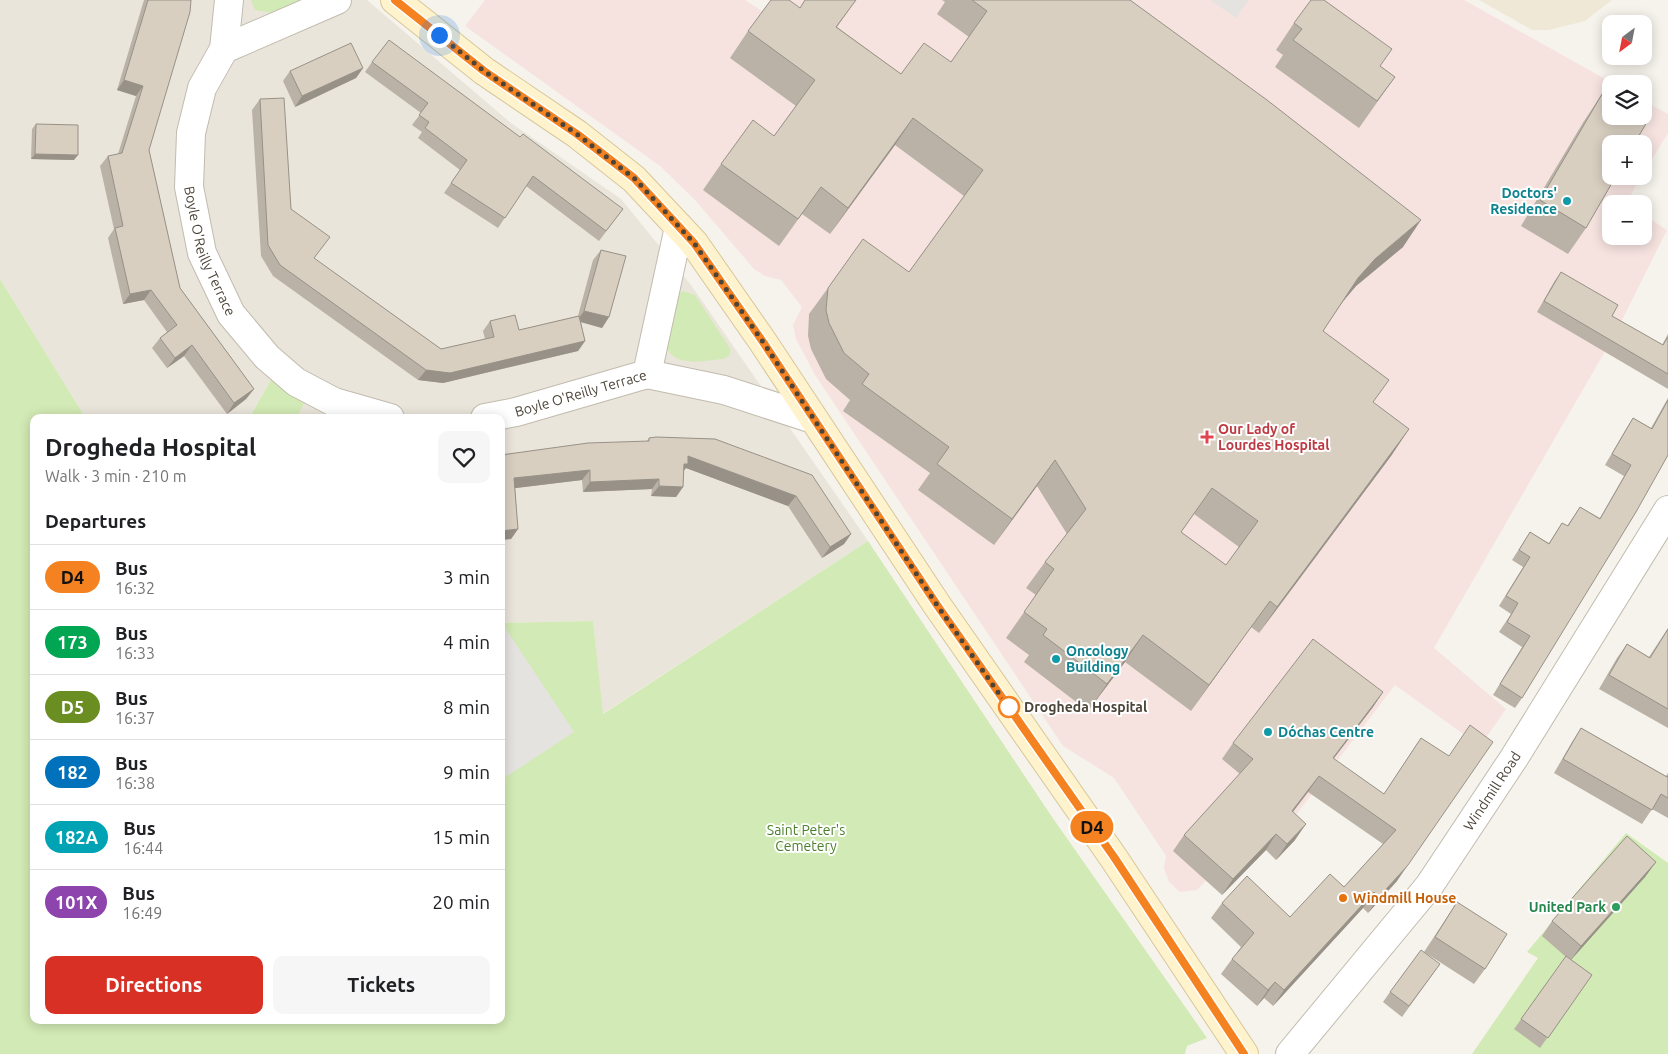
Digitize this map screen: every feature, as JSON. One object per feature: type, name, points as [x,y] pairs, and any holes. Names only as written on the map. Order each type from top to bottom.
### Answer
[{"type":"main road","points":[[395,0],[484,71],[577,134],[634,178],[694,243],[759,336],[937,605],[1114,857],[1244,1054]]},
{"type":"street","name":"Boyle O'Reilly Terrace","points":[[229,0],[224,49],[202,88],[192,133],[189,187],[202,253],[231,314],[267,357],[296,382],[334,402],[376,414]]},
{"type":"street","points":[[224,49],[337,0]]},
{"type":"street","name":"Boyle O'Reilly Terrace","points":[[505,414],[647,374],[679,227]]},
{"type":"street","points":[[647,374],[724,390],[813,419]]},
{"type":"street","name":"Windmill Road","points":[[1290,1054],[1428,886],[1514,758],[1668,510]]},
{"type":"shaded area","points":[[0,0],[367,0],[511,123],[621,199],[691,285],[868,541],[602,714],[593,621],[505,623],[505,414],[299,414],[306,400],[271,380],[251,414],[83,414],[0,279]]},
{"type":"shaded area","name":"Our Lady of Lourdes Hospital","points":[[485,0],[745,0],[762,11],[770,0],[1464,0],[1602,77],[1602,125],[1652,125],[1652,105],[1668,114],[1668,133],[1652,159],[1652,135],[1602,135],[1602,185],[1636,185],[1631,195],[1602,195],[1602,245],[1652,245],[1652,220],[1667,230],[1615,334],[1434,648],[1506,709],[1480,746],[1395,685],[1286,828],[1241,843],[1197,890],[1180,892],[1169,882],[1164,868],[1166,856],[1114,778],[1063,746],[815,375],[796,339],[793,325],[802,307],[781,280],[765,276],[754,269],[695,200],[660,166],[465,26]]},
{"type":"shaded area","points":[[1210,0],[1249,0],[1236,18]]},
{"type":"shaded area","points":[[1479,0],[1612,0],[1585,21],[1549,30],[1532,30]]},
{"type":"shaded area","points":[[505,628],[574,732],[505,777]]},
{"type":"green space","points":[[251,0],[301,0],[273,13],[255,10]]},
{"type":"green space","name":"Saint Peter's Cemetery","points":[[0,279],[83,414],[30,414],[30,1024],[505,1024],[505,623],[593,621],[603,714],[868,541],[1052,817],[1207,1038],[1187,1046],[1185,1054],[0,1054]]},
{"type":"green space","points":[[682,291],[695,295],[731,350],[729,356],[724,359],[690,361],[682,360],[670,353],[666,345],[677,295]]},
{"type":"green space","points":[[271,380],[306,400],[299,414],[251,414]]},
{"type":"green space","name":"United Park","points":[[1626,833],[1668,863],[1668,1054],[1472,1054],[1538,958],[1527,952]]},
{"type":"building","points":[[148,0],[191,0],[190,12],[149,150],[180,288],[254,389],[234,403],[192,345],[175,358],[160,338],[177,325],[151,290],[130,294],[115,228],[123,226],[108,156],[122,153],[143,86],[124,80]]},
{"type":"building","points":[[771,0],[789,0],[800,8],[805,0],[856,0],[836,27],[901,74],[924,43],[951,62],[987,11],[972,0],[1130,0],[1267,100],[1421,220],[1375,259],[1358,278],[1323,331],[1389,380],[1373,402],[1409,429],[1277,607],[1270,601],[1209,685],[1143,635],[1107,684],[1043,635],[1047,629],[1024,612],[1054,569],[1045,562],[1086,509],[1055,460],[1012,519],[937,464],[949,447],[862,384],[869,374],[844,353],[829,323],[826,310],[828,288],[863,239],[909,272],[983,170],[913,118],[848,208],[821,187],[798,219],[721,164],[753,120],[774,136],[815,80],[748,31]],"holes":[[[1212,488],[1258,521],[1226,565],[1181,532]]]},
{"type":"building","points":[[1311,0],[1324,0],[1392,49],[1380,66],[1395,77],[1377,101],[1293,40],[1302,29],[1294,23]]},
{"type":"building","points":[[389,40],[520,137],[523,134],[623,209],[606,231],[533,176],[505,218],[451,183],[467,160],[425,128],[429,122],[419,115],[428,103],[372,62]]},
{"type":"building","points":[[351,43],[363,68],[302,96],[290,71]]},
{"type":"building","name":"Doctors' Residence","points":[[1602,94],[1602,125],[1645,125],[1639,135],[1602,135],[1602,185],[1611,185],[1605,195],[1602,195],[1602,200],[1586,228],[1540,200]]},
{"type":"building","points":[[284,98],[291,209],[330,237],[314,258],[441,349],[494,337],[490,321],[515,315],[519,330],[579,316],[585,341],[450,373],[426,370],[280,265],[268,245],[260,99]]},
{"type":"building","points":[[36,124],[78,125],[78,155],[35,154]]},
{"type":"building","points":[[601,250],[626,256],[609,317],[584,311]]},
{"type":"building","points":[[1561,272],[1618,305],[1612,316],[1663,345],[1668,337],[1668,374],[1544,301]]},
{"type":"building","points":[[1668,400],[1668,455],[1636,512],[1522,698],[1500,684],[1530,636],[1507,622],[1518,603],[1506,596],[1530,557],[1519,550],[1530,532],[1549,544],[1562,523],[1568,526],[1580,507],[1600,519],[1631,465],[1612,454],[1633,418],[1652,429]]},
{"type":"building","points":[[649,438],[715,439],[812,475],[851,534],[830,547],[796,496],[688,456],[688,464],[684,464],[683,487],[659,486],[659,479],[590,482],[590,470],[514,478],[518,529],[505,531],[505,454],[588,443],[649,441]]},
{"type":"building","points":[[1668,629],[1668,709],[1609,675],[1627,644],[1650,658]]},
{"type":"building","points":[[1313,639],[1383,692],[1333,758],[1384,794],[1421,738],[1449,756],[1470,725],[1493,742],[1408,865],[1379,897],[1374,892],[1284,990],[1275,982],[1268,990],[1232,959],[1254,933],[1222,903],[1247,876],[1290,917],[1330,874],[1344,887],[1396,830],[1319,776],[1292,811],[1306,824],[1287,844],[1276,834],[1233,879],[1184,835],[1253,759],[1233,743]]},
{"type":"building","points":[[1581,728],[1668,776],[1668,798],[1661,794],[1652,810],[1563,759]]},
{"type":"building","points":[[1627,836],[1656,862],[1581,946],[1552,921]]},
{"type":"building","points":[[1457,902],[1507,934],[1485,969],[1435,937]]},
{"type":"building","points":[[1421,950],[1440,964],[1409,1006],[1390,992]]},
{"type":"building","points":[[1566,956],[1592,975],[1548,1038],[1521,1019]]},
{"type":"bus line","name":"D4","points":[[395,0],[484,71],[577,134],[634,178],[694,243],[763,342],[828,443],[937,605],[1114,857],[1244,1054]]},
{"type":"place","name":"Doctors' Residence","points":[[1567,201]]},
{"type":"place","name":"Our Lady of Lourdes Hospital","points":[[1207,437]]},
{"type":"place","name":"Oncology Building","points":[[1056,659]]},
{"type":"place","name":"Drogheda Hospital","points":[[1009,707]]},
{"type":"place","name":"Dóchas Centre","points":[[1268,732]]},
{"type":"place","name":"Windmill House","points":[[1343,898]]},
{"type":"place","name":"United Park","points":[[1616,907]]},
{"type":"route","points":[[439,35],[484,71],[577,134],[634,178],[694,243],[763,342],[828,443],[937,605],[1011,711],[1009,707]]}]
